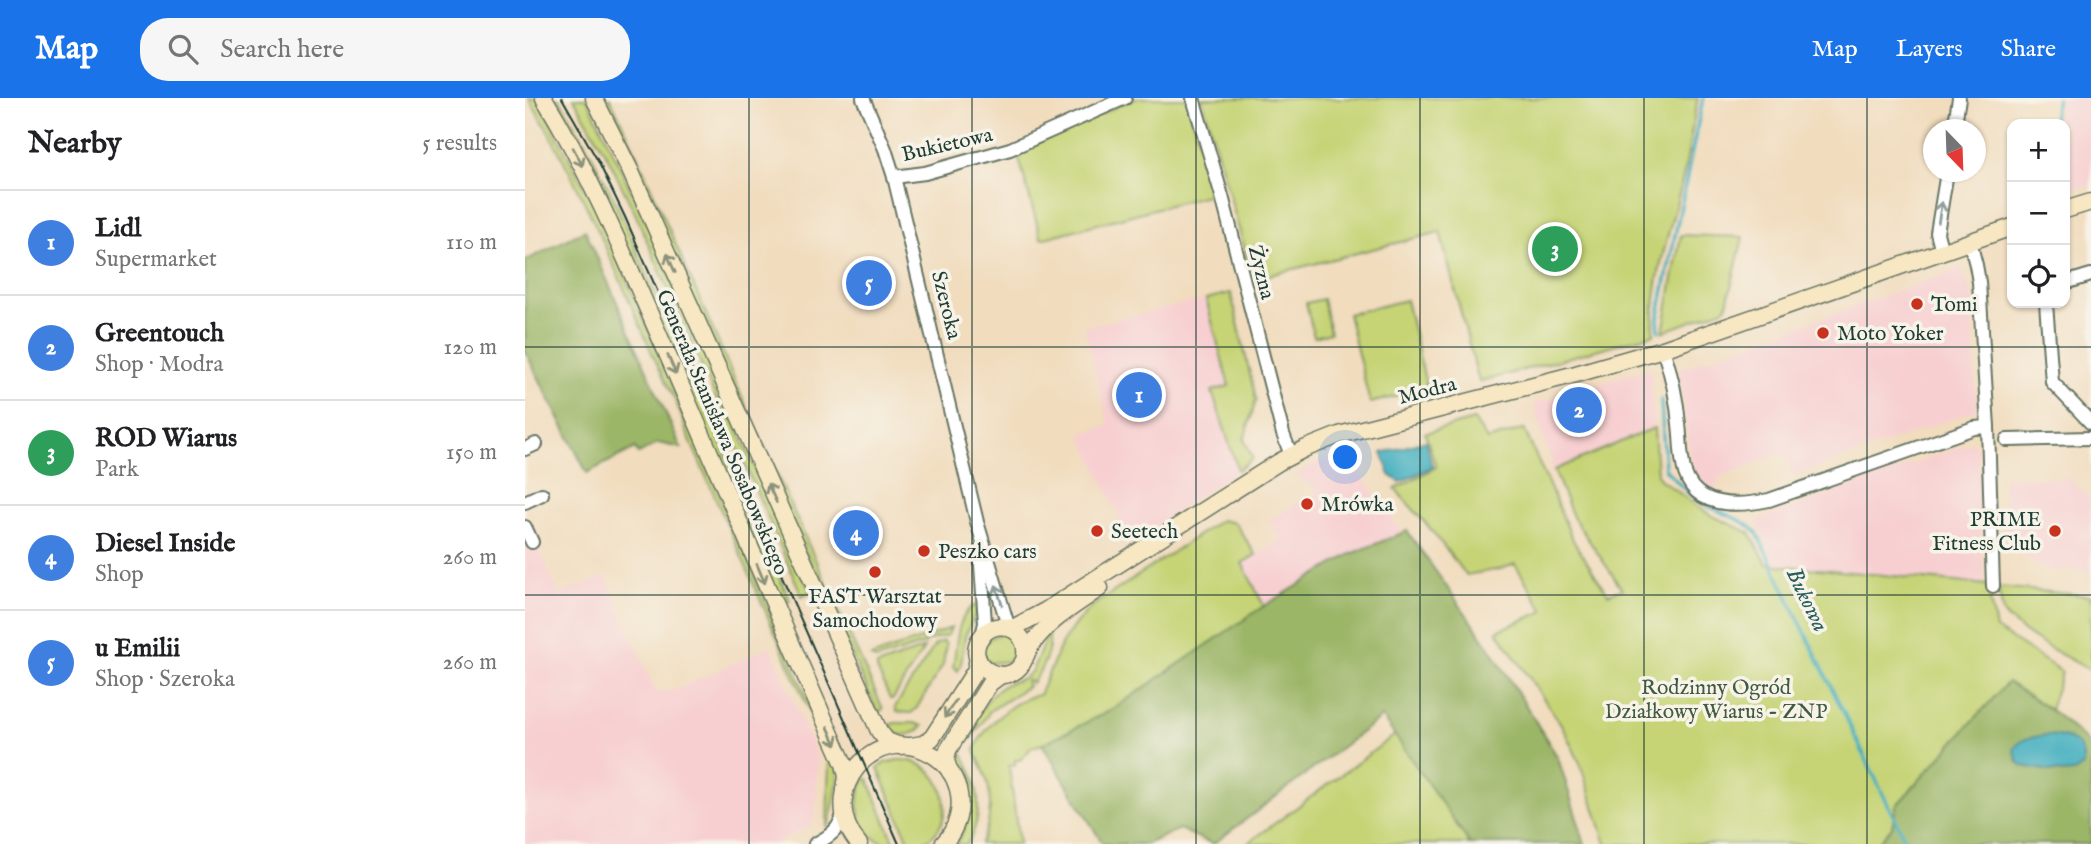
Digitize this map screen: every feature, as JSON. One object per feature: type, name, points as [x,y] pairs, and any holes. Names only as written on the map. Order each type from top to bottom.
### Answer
[{"type":"street","name":"Generała Stanisława Sosabowskiego","points":[[544,98],[602,206],[845,767],[847,776],[844,811]]},
{"type":"street","name":"Generała Stanisława Sosabowskiego","points":[[594,98],[638,188],[879,731],[888,742],[931,754],[950,772]]},
{"type":"street","name":"Szeroka","points":[[863,98],[894,177],[978,526],[1011,629]]},
{"type":"street","name":"Bukietowa","points":[[894,177],[925,173],[1010,149],[1125,98]]},
{"type":"street","name":"Żyzna","points":[[1193,98],[1222,196],[1283,434],[1291,455]]},
{"type":"street","points":[[1956,119],[1959,98]]},
{"type":"street","points":[[1942,252],[1937,233],[1945,182]]},
{"type":"street","points":[[2070,208],[2091,202]]},
{"type":"street","name":"Modra","points":[[1011,629],[1040,615],[1291,455],[1317,443],[1663,349],[2007,229]]},
{"type":"street","points":[[1970,242],[1979,282],[1988,427],[1993,586]]},
{"type":"street","points":[[2070,281],[2091,275]]},
{"type":"street","points":[[2046,308],[2052,382],[2091,423]]},
{"type":"street","points":[[1663,349],[1678,414],[1685,472],[1694,489],[1721,504],[1736,506],[1788,495],[1974,428],[1988,427]]},
{"type":"street","points":[[2007,440],[2091,438]]},
{"type":"street","points":[[525,502],[542,494]]},
{"type":"street","name":"Modra","points":[[1025,656],[1035,640],[1056,620],[1150,555],[1215,504]]},
{"type":"street","name":"Szeroka","points":[[978,526],[985,621],[982,636]]},
{"type":"street","points":[[525,527],[532,542]]},
{"type":"street","points":[[845,789],[851,774],[863,760],[879,750],[923,744],[932,738],[975,671],[977,645],[982,636],[996,627],[1011,629],[1023,639],[1025,656],[1016,671],[1001,675],[989,684],[947,752],[946,761],[958,792],[959,813],[952,833],[943,844]]},
{"type":"street","points":[[978,659],[989,672],[1001,675]]},
{"type":"street","points":[[815,844],[834,832],[840,825],[844,811]]},
{"type":"street","points":[[844,811],[850,831],[859,844]]},
{"type":"shaded area","points":[[2060,98],[2091,98],[2091,185],[2070,190],[2070,119],[2057,119]]},
{"type":"shaded area","points":[[1962,268],[1972,295],[1977,410],[1793,476],[1784,453],[1721,476],[1713,492],[1693,483],[1679,369]]},
{"type":"shaded area","points":[[1206,299],[1229,386],[1212,392],[1238,470],[1131,542],[1081,434],[1109,425],[1084,327]]},
{"type":"shaded area","points":[[1651,368],[1654,428],[1554,470],[1533,404]]},
{"type":"shaded area","points":[[1972,443],[1978,448],[1984,585],[1775,564],[1756,520]]},
{"type":"shaded area","points":[[1333,458],[1353,463],[1403,533],[1349,555],[1264,606],[1242,563],[1281,539],[1270,520],[1318,491],[1296,475],[1316,463]]},
{"type":"shaded area","points":[[2003,478],[2069,478],[2091,500],[2091,572],[2039,568],[2006,536]]},
{"type":"shaded area","points":[[525,516],[559,594],[606,576],[656,693],[676,690],[770,646],[818,758],[815,817],[812,825],[774,844],[525,844]]},
{"type":"green space","points":[[529,98],[537,98],[595,207],[811,706],[810,712],[608,253],[579,190]]},
{"type":"green space","points":[[553,98],[559,98],[613,197],[790,601],[782,604]]},
{"type":"green space","points":[[574,98],[587,98],[640,209],[810,592],[802,596],[635,213]]},
{"type":"green space","points":[[602,98],[610,98],[628,135],[749,413],[883,709],[878,713]]},
{"type":"green space","points":[[1136,98],[1186,98],[1212,187],[1207,195],[1041,239],[1017,151]]},
{"type":"green space","points":[[1202,98],[1698,98],[1684,173],[1655,294],[1654,334],[1479,382],[1440,232],[1258,278],[1253,261],[1248,261]]},
{"type":"green space","points":[[585,230],[681,448],[658,443],[639,454],[635,448],[587,473],[525,351],[525,261]]},
{"type":"green space","points":[[1681,235],[1743,237],[1726,308],[1663,332]]},
{"type":"green space","points":[[1231,293],[1256,400],[1244,440],[1253,458],[1238,470],[1212,391],[1229,386],[1206,299]]},
{"type":"green space","points":[[1323,299],[1330,333],[1314,337],[1306,303]]},
{"type":"green space","points":[[1406,300],[1427,389],[1370,403],[1348,314]]},
{"type":"green space","name":"Rodzinny Ogród Działkowy Wiarus - ZNP","points":[[1474,420],[1487,440],[1524,429],[1574,542],[1608,594],[1622,589],[1573,517],[1554,470],[1654,428],[1657,474],[1661,480],[1710,515],[1750,533],[1767,564],[1987,585],[1996,629],[2062,672],[2050,710],[2008,682],[1896,806],[1892,827],[1877,844],[1606,844],[1580,763],[1561,724],[1497,631],[1544,611],[1515,564],[1466,575],[1395,489],[1436,467],[1425,433]]},
{"type":"green space","points":[[1221,520],[1235,523],[1256,555],[1242,563],[1264,606],[1111,710],[1032,747],[1020,760],[1015,760],[1015,765],[1009,766],[1019,844],[980,844],[989,818],[990,799],[987,780],[975,750],[985,732],[1010,707],[1039,695],[1062,643],[1091,607]]},
{"type":"green space","points":[[1407,531],[1491,649],[1558,758],[1585,844],[1470,844],[1382,717],[1213,844],[1179,829],[1147,844],[1103,844],[1042,744],[1112,710],[1264,606],[1349,555]]},
{"type":"green space","points":[[1998,587],[2091,596],[2091,671],[2033,638],[2011,622],[2003,613]]},
{"type":"green space","points":[[973,606],[977,606],[977,610],[965,636],[958,671],[953,667],[958,634],[963,618]]},
{"type":"green space","points":[[951,628],[948,635],[926,643],[876,660],[871,657]]},
{"type":"green space","points":[[1048,633],[1046,659],[1032,683],[1026,681],[1028,686],[990,711],[971,739],[965,735],[991,695],[1032,671]]},
{"type":"green space","points":[[1005,634],[1013,647],[1010,661],[989,663],[984,652],[986,643],[993,637]]},
{"type":"green space","points":[[943,641],[946,644],[943,665],[916,709],[911,713],[897,712],[895,707],[935,645]]},
{"type":"green space","points":[[924,648],[893,699],[890,699],[877,666]]},
{"type":"green space","points":[[2008,682],[2056,714],[2091,745],[2091,844],[1877,844],[1892,827],[1896,806]]},
{"type":"green space","points":[[895,723],[923,726],[914,733],[904,735],[893,733],[884,726]]},
{"type":"green space","points":[[1395,735],[1470,844],[1247,844]]},
{"type":"green space","points":[[959,749],[971,772],[978,796],[977,820],[967,844],[957,844],[967,820],[969,805],[959,762]]},
{"type":"green space","points":[[832,754],[838,775],[827,828],[829,757]]},
{"type":"green space","points":[[898,760],[917,763],[931,773],[940,786],[945,802],[937,831],[926,840],[910,844],[878,768]]},
{"type":"green space","points":[[865,779],[868,779],[895,844],[873,838],[861,822],[858,801]]},
{"type":"water","points":[[1426,441],[1432,467],[1400,482],[1390,475],[1382,453]]},
{"type":"water","points":[[2047,735],[2062,737],[2078,745],[2082,751],[2083,766],[2074,772],[2062,773],[2023,766],[2018,762],[2014,749],[2017,745],[2028,738]]},
{"type":"waterway","name":"Bukowa","points":[[1659,331],[1658,319],[1703,98]]},
{"type":"waterway","points":[[2053,119],[2057,98]]},
{"type":"waterway","name":"Bukowa","points":[[1661,400],[1665,469],[1696,498],[1757,533],[1907,844]]},
{"type":"tram line","points":[[562,98],[598,161],[625,217],[899,844]]},
{"type":"place","name":"ROD Wiarus","points":[[1555,249]]},
{"type":"place","name":"u Emilii","points":[[869,283]]},
{"type":"place","name":"Tomi","points":[[1917,304]]},
{"type":"place","name":"Moto Yoker","points":[[1823,333]]},
{"type":"place","name":"Lidl","points":[[1139,395]]},
{"type":"place","name":"Greentouch","points":[[1579,410]]},
{"type":"place","name":"Mrówka","points":[[1307,504]]},
{"type":"place","name":"Seetech","points":[[1097,531]]},
{"type":"place","name":"PRIME Fitness Club","points":[[2055,531]]},
{"type":"place","name":"Diesel Inside","points":[[856,533]]},
{"type":"place","name":"Peszko cars","points":[[924,551]]},
{"type":"place","name":"FAST Warsztat Samochodowy","points":[[875,572]]}]
